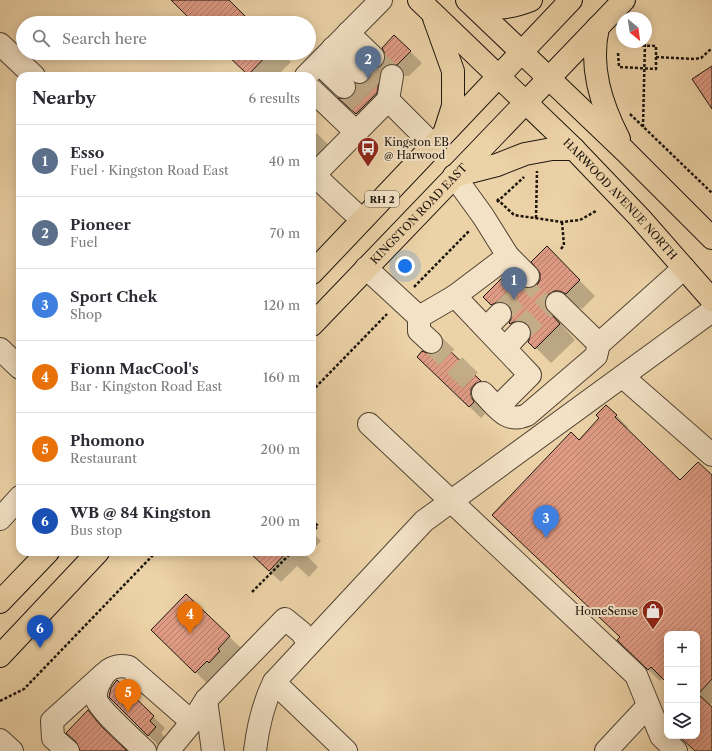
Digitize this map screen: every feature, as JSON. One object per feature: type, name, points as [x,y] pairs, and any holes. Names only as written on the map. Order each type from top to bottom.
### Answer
[{"type":"main road","points":[[466,0],[548,80],[625,151],[712,238]]},
{"type":"main road","points":[[470,0],[483,6],[503,8],[518,5],[531,0]]},
{"type":"main road","name":"RH 2","points":[[316,269],[571,0]]},
{"type":"main road","name":"KINGSTON ROAD EAST","points":[[316,322],[525,101],[548,80],[624,0]]},
{"type":"main road","points":[[426,7],[453,71],[453,106],[439,139]]},
{"type":"main road","name":"HARWOOD AVENUE NORTH","points":[[426,7],[574,149],[640,218],[712,300]]},
{"type":"main road","points":[[598,27],[595,40],[594,67],[598,86],[606,113],[625,151]]},
{"type":"main road","points":[[454,176],[497,165],[525,154],[552,149],[574,149]]},
{"type":"main road","points":[[0,602],[44,556]]},
{"type":"main road","points":[[0,656],[94,556]]},
{"type":"street","points":[[326,55],[381,0]]},
{"type":"street","points":[[0,44],[16,59]]},
{"type":"street","points":[[326,55],[366,64]]},
{"type":"street","points":[[326,55],[344,87]]},
{"type":"street","points":[[17,60],[30,72]]},
{"type":"street","points":[[316,94],[356,132]]},
{"type":"street","points":[[316,172],[356,132],[379,97],[439,139]]},
{"type":"street","points":[[454,176],[483,216],[508,256],[528,276]]},
{"type":"street","points":[[316,178],[362,220]]},
{"type":"street","points":[[418,317],[455,296],[508,256]]},
{"type":"street","points":[[366,268],[418,317],[419,331],[431,342]]},
{"type":"street","points":[[455,296],[493,321],[512,340],[530,374],[490,400],[508,418],[517,420],[527,415],[596,356],[599,344],[684,268]]},
{"type":"street","points":[[557,303],[599,344]]},
{"type":"street","points":[[255,751],[258,723],[268,693],[274,682],[424,521],[712,312]]},
{"type":"street","points":[[0,349],[16,364]]},
{"type":"street","points":[[623,376],[712,455]]},
{"type":"street","points":[[370,424],[636,675],[647,707],[661,736],[676,751]]},
{"type":"street","points":[[0,519],[16,501]]},
{"type":"street","points":[[168,751],[192,722],[206,700],[285,619],[301,632],[310,643]]},
{"type":"street","points":[[68,751],[53,738],[52,721],[106,672],[120,665],[129,667],[192,722]]},
{"type":"street","points":[[106,672],[98,683],[96,698],[102,709],[145,751]]},
{"type":"street","points":[[274,682],[346,751]]},
{"type":"street","points":[[206,700],[213,751]]},
{"type":"street","points":[[606,751],[647,707]]},
{"type":"street","points":[[0,740],[12,751]]},
{"type":"path","points":[[618,53],[619,66],[656,69],[656,46],[652,45]]},
{"type":"path","points":[[645,48],[643,128],[712,193]]},
{"type":"path","points":[[656,57],[701,58],[712,48]]},
{"type":"path","points":[[536,218],[537,166]]},
{"type":"path","points":[[531,173],[537,171]]},
{"type":"path","points":[[316,387],[498,200],[525,176]]},
{"type":"path","points":[[495,197],[514,215],[562,222],[580,220],[596,211]]},
{"type":"path","points":[[561,249],[564,245],[562,222]]},
{"type":"path","points":[[0,701],[24,689],[152,556]]},
{"type":"path","points":[[252,592],[288,556]]},
{"type":"building","points":[[171,0],[229,0],[245,16],[187,16]]},
{"type":"building","points":[[394,35],[411,51],[397,65],[388,64],[383,68],[380,74],[377,93],[356,114],[338,98],[347,99],[353,96],[356,90],[356,84],[362,84],[368,81],[371,75],[371,69],[377,69],[385,60],[385,54],[382,48]]},
{"type":"building","points":[[232,60],[262,60],[251,72],[245,72]]},
{"type":"building","points":[[712,66],[712,109],[692,79]]},
{"type":"building","points":[[547,246],[580,280],[566,294],[560,291],[554,291],[548,295],[545,300],[545,307],[560,324],[535,349],[528,342],[531,335],[531,330],[528,324],[521,321],[509,323],[512,317],[512,311],[509,305],[503,302],[497,302],[491,305],[483,297],[506,274],[524,288],[531,288],[537,285],[540,280],[540,273],[531,262]]},
{"type":"building","points":[[443,344],[481,381],[475,384],[471,389],[471,396],[474,402],[469,407],[417,357],[422,351],[429,354],[435,354],[440,350]]},
{"type":"building","points":[[606,405],[617,415],[615,417],[680,480],[698,462],[712,475],[712,679],[700,692],[700,631],[664,631],[664,680],[651,667],[648,670],[617,640],[620,637],[492,515],[571,432],[579,440],[599,418],[596,415]]},
{"type":"building","points":[[253,556],[283,556],[269,571]]},
{"type":"building","points":[[186,594],[230,636],[218,649],[220,651],[209,663],[207,661],[195,673],[151,630]]},
{"type":"building","points":[[117,680],[154,716],[150,721],[156,727],[148,736],[109,697],[111,688]]},
{"type":"building","points":[[700,696],[712,707],[712,751],[695,751],[682,739],[700,739]]},
{"type":"building","points":[[88,710],[101,726],[127,751],[80,751],[76,742],[66,733]]},
{"type":"tunnel","points":[[373,57],[392,76]]},
{"type":"tunnel","points":[[359,72],[378,91]]},
{"type":"tunnel","points":[[344,87],[364,106]]},
{"type":"tunnel","points":[[500,314],[533,281]]},
{"type":"tunnel","points":[[519,333],[553,300]]},
{"type":"tunnel","points":[[431,342],[483,393]]},
{"type":"place","name":"Pioneer","points":[[368,79]]},
{"type":"place","name":"Kingston EB @ Harwood","points":[[368,168]]},
{"type":"place","name":"Esso","points":[[514,300]]},
{"type":"place","name":"Sport Chek","points":[[546,538]]},
{"type":"place","name":"HomeSense","points":[[653,630]]},
{"type":"place","name":"Fionn MacCool's","points":[[190,634]]},
{"type":"place","name":"WB @ 84 Kingston","points":[[40,648]]},
{"type":"place","name":"Phomono","points":[[128,712]]}]
